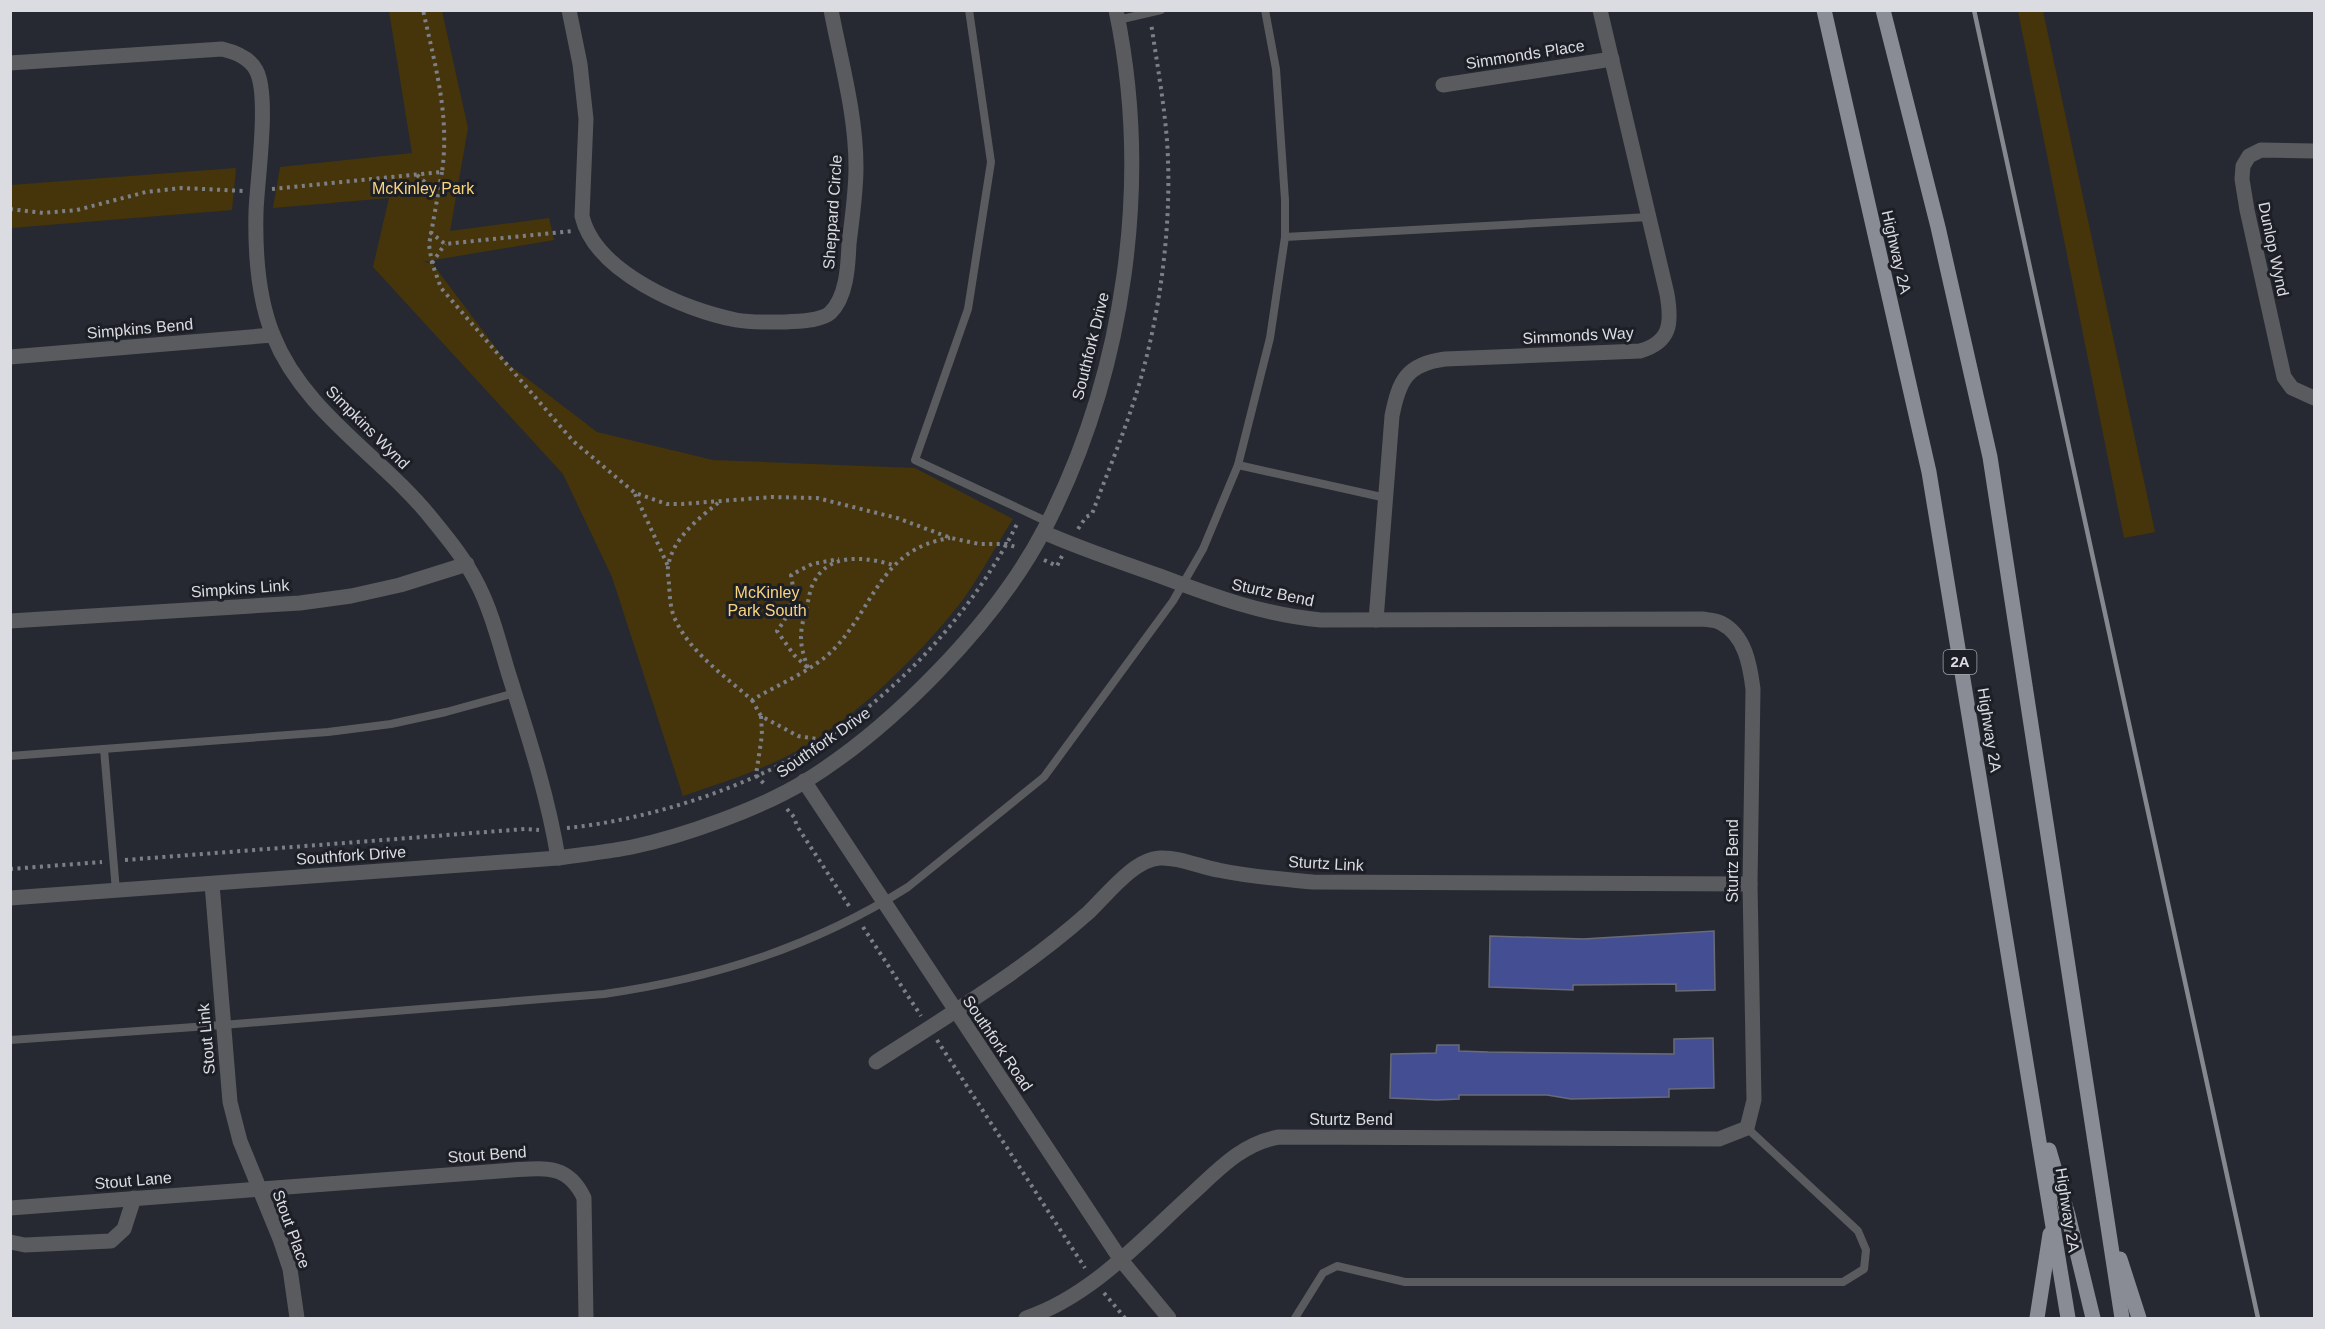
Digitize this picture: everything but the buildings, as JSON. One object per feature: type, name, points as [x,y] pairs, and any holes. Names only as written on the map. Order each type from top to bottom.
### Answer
[{"type":"main road","name":"Highway 2A","points":[[1824,10],[1929,472],[2068,1318]]},
{"type":"main road","points":[[1883,10],[1938,227],[1990,457],[2122,1318]]},
{"type":"main road","points":[[2030,1087],[2068,1215],[2093,1318]]},
{"type":"main road","points":[[2105,1210],[2139,1318]]},
{"type":"main road","points":[[2037,1318],[2052,1219]]},
{"type":"street","points":[[569,10],[584,92],[586,119],[582,216],[585,230]]},
{"type":"street","name":"Sheppard Circle","points":[[585,230],[610,261],[636,279],[702,312],[738,321],[767,322],[815,319],[829,314],[837,303],[845,281],[856,166],[850,105],[831,10]]},
{"type":"street","name":"Simmonds Way","points":[[1376,620],[1395,401],[1406,376],[1417,366],[1445,359],[1640,351],[1654,347],[1663,338],[1668,327],[1670,312],[1600,10]]},
{"type":"street","name":"Southfork Drive","points":[[10,898],[558,858],[633,847],[687,832],[765,801],[804,781],[860,741],[904,704],[946,663],[1009,586],[1046,527],[1068,477],[1104,374],[1116,325],[1131,217],[1132,161],[1126,76],[1117,15]]},
{"type":"street","name":"Simpkins Wynd","points":[[10,63],[222,49],[237,53],[249,61],[256,70],[262,101],[256,211],[258,264],[264,303],[273,335],[288,363],[331,420],[410,494],[467,564],[489,611],[515,693],[554,829],[558,858]]},
{"type":"street","name":"Simmonds Place","points":[[1443,85],[1612,59]]},
{"type":"street","name":"Dunlop Wynd","points":[[2314,152],[2261,150],[2249,156],[2243,166],[2242,179],[2284,377],[2292,388],[2314,398]]},
{"type":"street","name":"Simpkins Bend","points":[[10,357],[273,335]]},
{"type":"street","name":"Sturtz Bend","points":[[1026,1318],[1042,1313],[1067,1300],[1121,1260],[1236,1154],[1264,1139],[1279,1137],[1719,1139],[1747,1128],[1754,1100],[1750,884],[1753,689],[1750,667],[1736,635],[1721,623],[1702,619],[1321,620],[1290,617],[1250,608],[1069,544],[1046,527]]},
{"type":"street","name":"Simpkins Link","points":[[10,621],[300,603],[351,596],[434,576],[467,564]]},
{"type":"street","name":"Southfork Road","points":[[804,781],[1121,1260],[1169,1318]]},
{"type":"street","name":"Sturtz Link","points":[[876,1062],[956,1011],[1043,951],[1077,923],[1129,873],[1143,862],[1160,858],[1245,876],[1313,882],[1750,884]]},
{"type":"street","name":"Stout Link","points":[[212,884],[230,1102],[240,1141],[258,1188]]},
{"type":"street","name":"Stout Bend","points":[[258,1188],[532,1169],[558,1171],[570,1176],[584,1198],[586,1318]]},
{"type":"street","name":"Stout Lane","points":[[10,1208],[258,1188]]},
{"type":"street","name":"Stout Place","points":[[258,1188],[290,1269],[297,1318]]},
{"type":"street","points":[[10,1242],[25,1245],[111,1241],[123,1229],[134,1198]]},
{"type":"lane","points":[[969,10],[990,162],[968,309],[915,460],[1024,511],[1046,527]]},
{"type":"lane","points":[[1117,15],[1161,10]]},
{"type":"lane","points":[[10,1040],[604,994],[657,986],[726,969],[785,950],[884,903],[908,887],[1044,777],[1183,585],[1203,549],[1238,465],[1270,338],[1285,237],[1285,200],[1276,69],[1265,10]]},
{"type":"lane","points":[[1285,237],[1649,217]]},
{"type":"lane","points":[[1238,465],[1386,498]]},
{"type":"lane","points":[[10,756],[328,732],[381,725],[446,712],[515,693]]},
{"type":"lane","points":[[104,749],[116,891]]},
{"type":"lane","points":[[1295,1318],[1323,1273],[1337,1266],[1404,1282],[1843,1282],[1864,1269],[1866,1250],[1858,1231],[1747,1128]]},
{"type":"path","points":[[423,10],[446,126],[446,147],[430,232],[429,245],[432,263],[441,288],[573,441],[635,493],[667,504],[772,498],[826,500],[897,518],[979,544],[1007,544]]},
{"type":"path","points":[[1086,518],[1092,514],[1132,408],[1146,359],[1158,294],[1167,223],[1168,174],[1164,100],[1149,13]]},
{"type":"path","points":[[10,209],[44,213],[77,210],[146,192],[182,188],[258,190],[442,172]]},
{"type":"path","points":[[416,175],[438,194]]},
{"type":"path","points":[[430,232],[445,244],[585,230]]},
{"type":"path","points":[[432,263],[445,244]]},
{"type":"path","points":[[635,493],[668,566],[672,610],[676,622],[701,655],[752,700],[761,716],[762,735],[756,775]]},
{"type":"path","points":[[668,566],[683,536],[695,521],[719,502]]},
{"type":"path","points":[[576,827],[621,819],[687,802],[756,775],[823,740],[873,703],[922,657],[972,598],[1007,544],[1024,511]]},
{"type":"path","points":[[752,700],[828,655],[846,636],[868,598],[893,565],[922,546],[951,537]]},
{"type":"path","points":[[808,668],[777,631],[788,616],[791,607],[793,584],[791,575],[812,564],[852,558],[893,565]]},
{"type":"path","points":[[808,668],[800,640],[800,629],[813,584],[818,575],[832,563],[852,558]]},
{"type":"path","points":[[761,716],[798,736],[823,740]]},
{"type":"path","points":[[10,869],[525,829],[530,831]]},
{"type":"path","points":[[941,1047],[1081,1262]]},
{"type":"path","points":[[1108,1298],[1125,1318]]},
{"type":"green space","name":"McKinley Park South","points":[[389,11],[442,11],[468,128],[450,231],[549,218],[554,240],[422,262],[432,263],[508,364],[597,432],[713,460],[915,468],[1013,519],[962,601],[895,675],[826,733],[777,761],[683,796],[612,577],[563,474],[373,267],[389,198],[273,208],[280,167],[412,153]]},
{"type":"green space","points":[[2018,11],[2043,11],[2155,532],[2124,538]]},
{"type":"green space","points":[[236,168],[232,210],[11,228],[11,185]]},
{"type":"railway","points":[[1974,10],[2258,1318]]},
{"type":"park label","name":"McKinley Park","points":[[423,188]]}]
